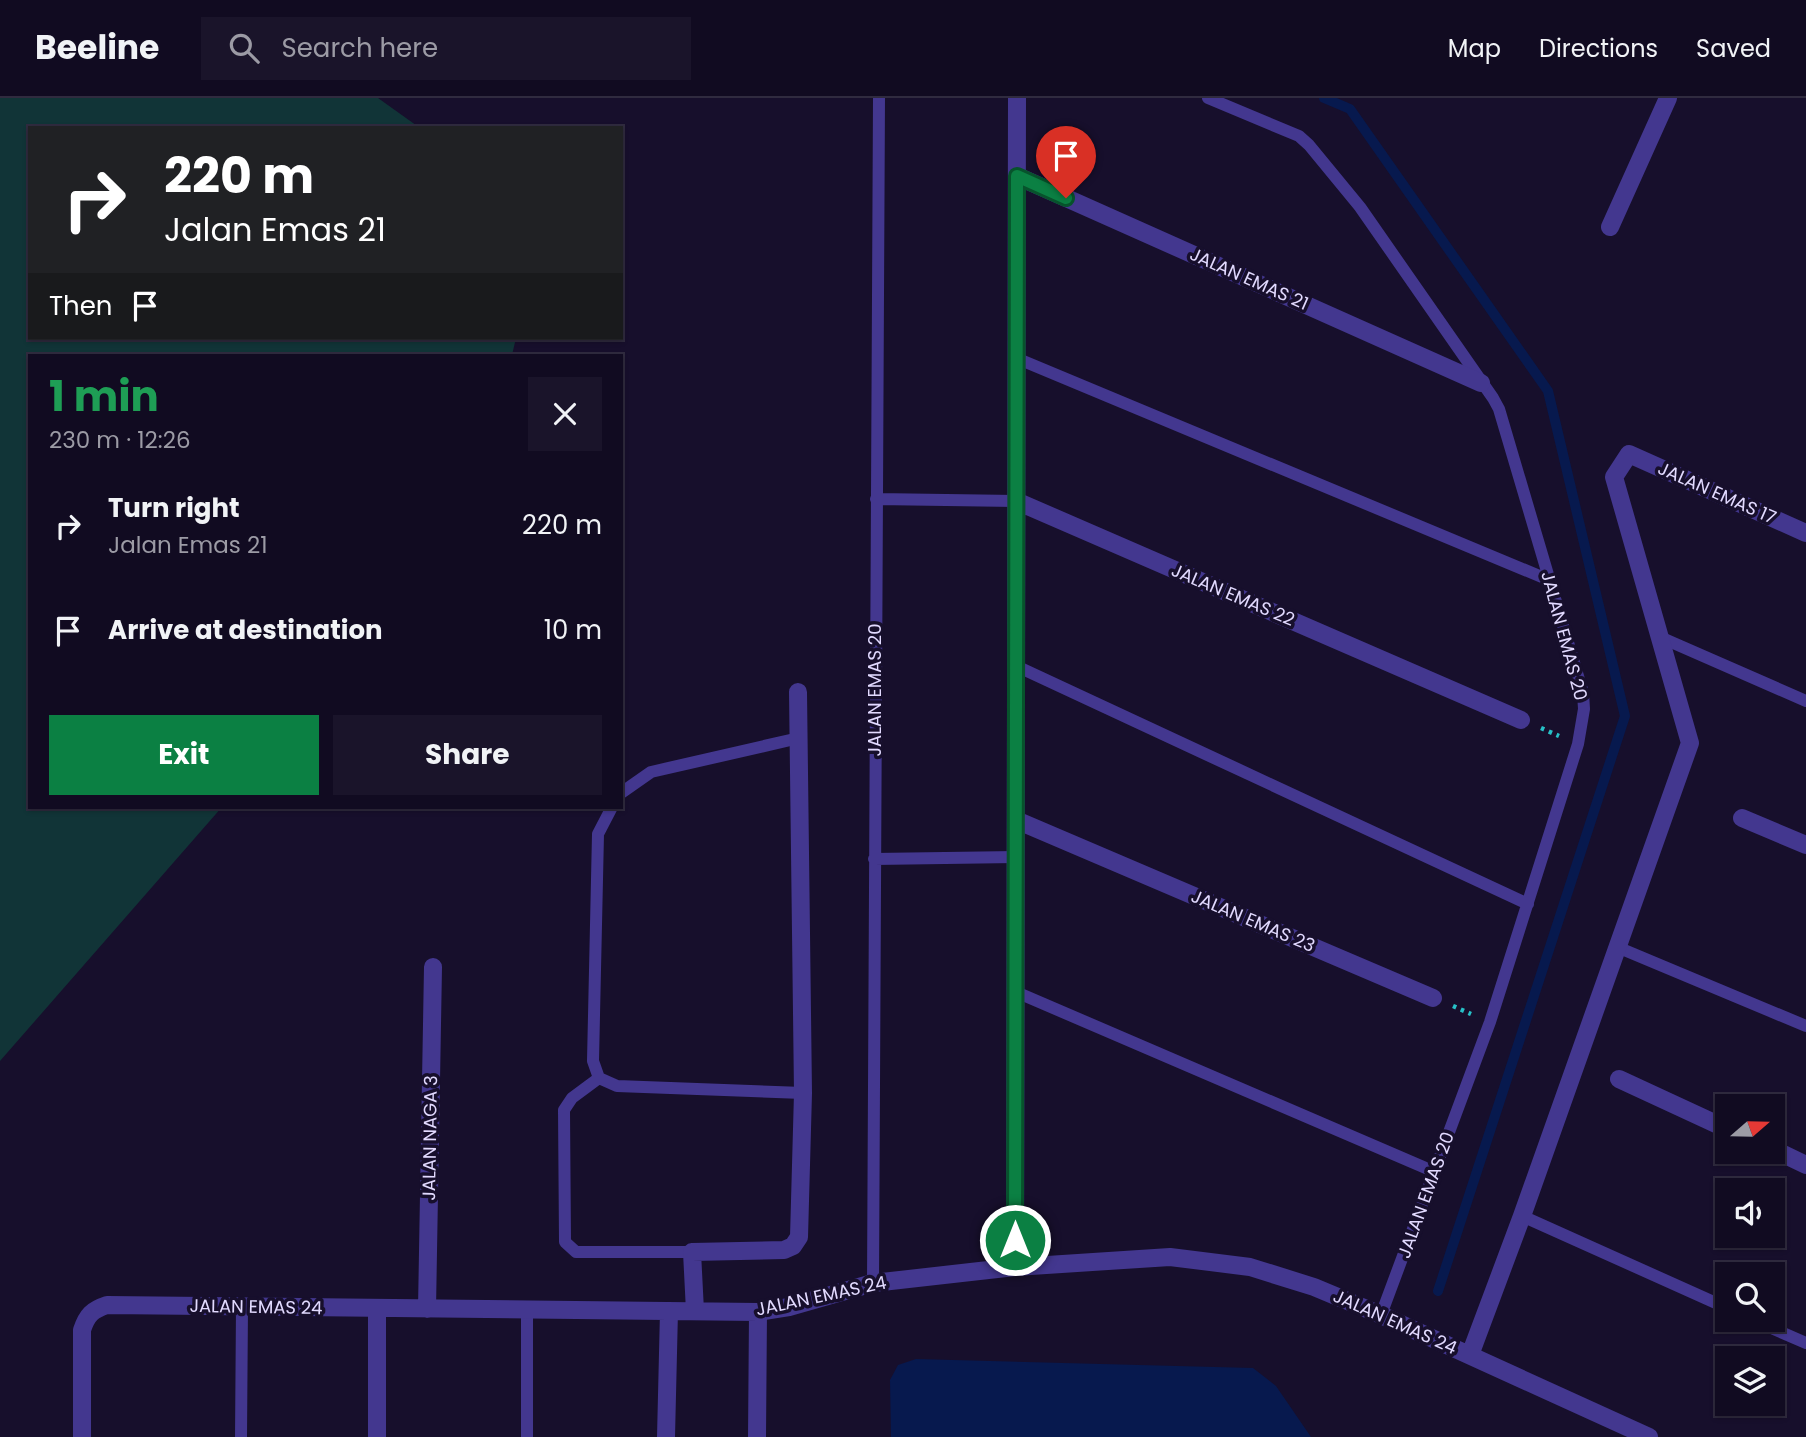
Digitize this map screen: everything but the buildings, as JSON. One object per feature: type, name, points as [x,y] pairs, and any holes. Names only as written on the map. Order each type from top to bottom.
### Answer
[{"type":"street","points":[[1015,1267],[1017,98]]},
{"type":"street","points":[[1610,227],[1668,98]]},
{"type":"street","name":"JALAN EMAS 21","points":[[1017,176],[1482,383]]},
{"type":"street","name":"JALAN EMAS 17","points":[[1662,638],[1616,492],[1614,477],[1629,454],[1806,533]]},
{"type":"street","name":"JALAN EMAS 22","points":[[1016,501],[1521,720]]},
{"type":"street","points":[[1469,1355],[1522,1216],[1690,743],[1662,638]]},
{"type":"street","points":[[695,1311],[692,1252],[784,1250],[793,1246],[799,1237],[803,1093],[798,692]]},
{"type":"street","points":[[1742,818],[1806,845]]},
{"type":"street","name":"JALAN EMAS 23","points":[[1016,820],[1433,998]]},
{"type":"street","name":"JALAN NAGA 3","points":[[427,1309],[433,967]]},
{"type":"street","points":[[1619,1079],[1715,1123]]},
{"type":"street","points":[[1785,1155],[1806,1165]]},
{"type":"street","name":"JALAN EMAS 24","points":[[82,1437],[82,1330],[86,1317],[107,1306],[758,1312],[789,1307],[873,1283],[1015,1267],[1170,1256],[1250,1268],[1314,1287],[1649,1437]]},
{"type":"street","points":[[377,1308],[377,1437]]},
{"type":"street","points":[[666,1437],[669,1311]]},
{"type":"street","points":[[757,1437],[758,1312]]},
{"type":"lane","name":"JALAN EMAS 20","points":[[873,1283],[879,98]]},
{"type":"lane","name":"JALAN EMAS 20","points":[[1208,98],[1299,136],[1309,145],[1360,207],[1499,409],[1583,692],[1584,709],[1578,744],[1490,1022],[1381,1315]]},
{"type":"lane","points":[[1016,358],[1549,580]]},
{"type":"lane","name":"JALAN EMAS 22","points":[[876,499],[1016,501]]},
{"type":"lane","points":[[1662,638],[1806,701]]},
{"type":"lane","points":[[1016,666],[1528,904]]},
{"type":"lane","points":[[623,792],[651,772],[799,738]]},
{"type":"lane","points":[[611,809],[598,834],[593,1061],[599,1078],[617,1086],[630,1087],[803,1093]]},
{"type":"lane","points":[[874,859],[1016,858]]},
{"type":"lane","points":[[1617,947],[1806,1026]]},
{"type":"lane","points":[[1016,992],[1435,1172]]},
{"type":"lane","points":[[599,1078],[572,1098],[564,1110],[565,1242],[576,1252],[692,1252]]},
{"type":"lane","points":[[1522,1216],[1715,1303]]},
{"type":"lane","points":[[241,1437],[242,1307]]},
{"type":"lane","points":[[527,1310],[527,1437]]},
{"type":"lane","points":[[1781,1332],[1806,1343]]},
{"type":"path","points":[[1521,720],[1578,744]]},
{"type":"path","points":[[1433,998],[1490,1022]]},
{"type":"green space","points":[[0,98],[378,98],[417,126],[28,126],[28,340],[516,340],[512,354],[28,354],[28,809],[220,809],[0,1061]]},
{"type":"shaded area","points":[[916,1359],[1253,1368],[1276,1386],[1311,1437],[891,1437],[890,1380],[898,1365]]},
{"type":"waterway","points":[[1324,98],[1350,109],[1548,391],[1625,716],[1438,1291]]},
{"type":"route","points":[[1015,1240],[1017,176],[1066,198]]}]
